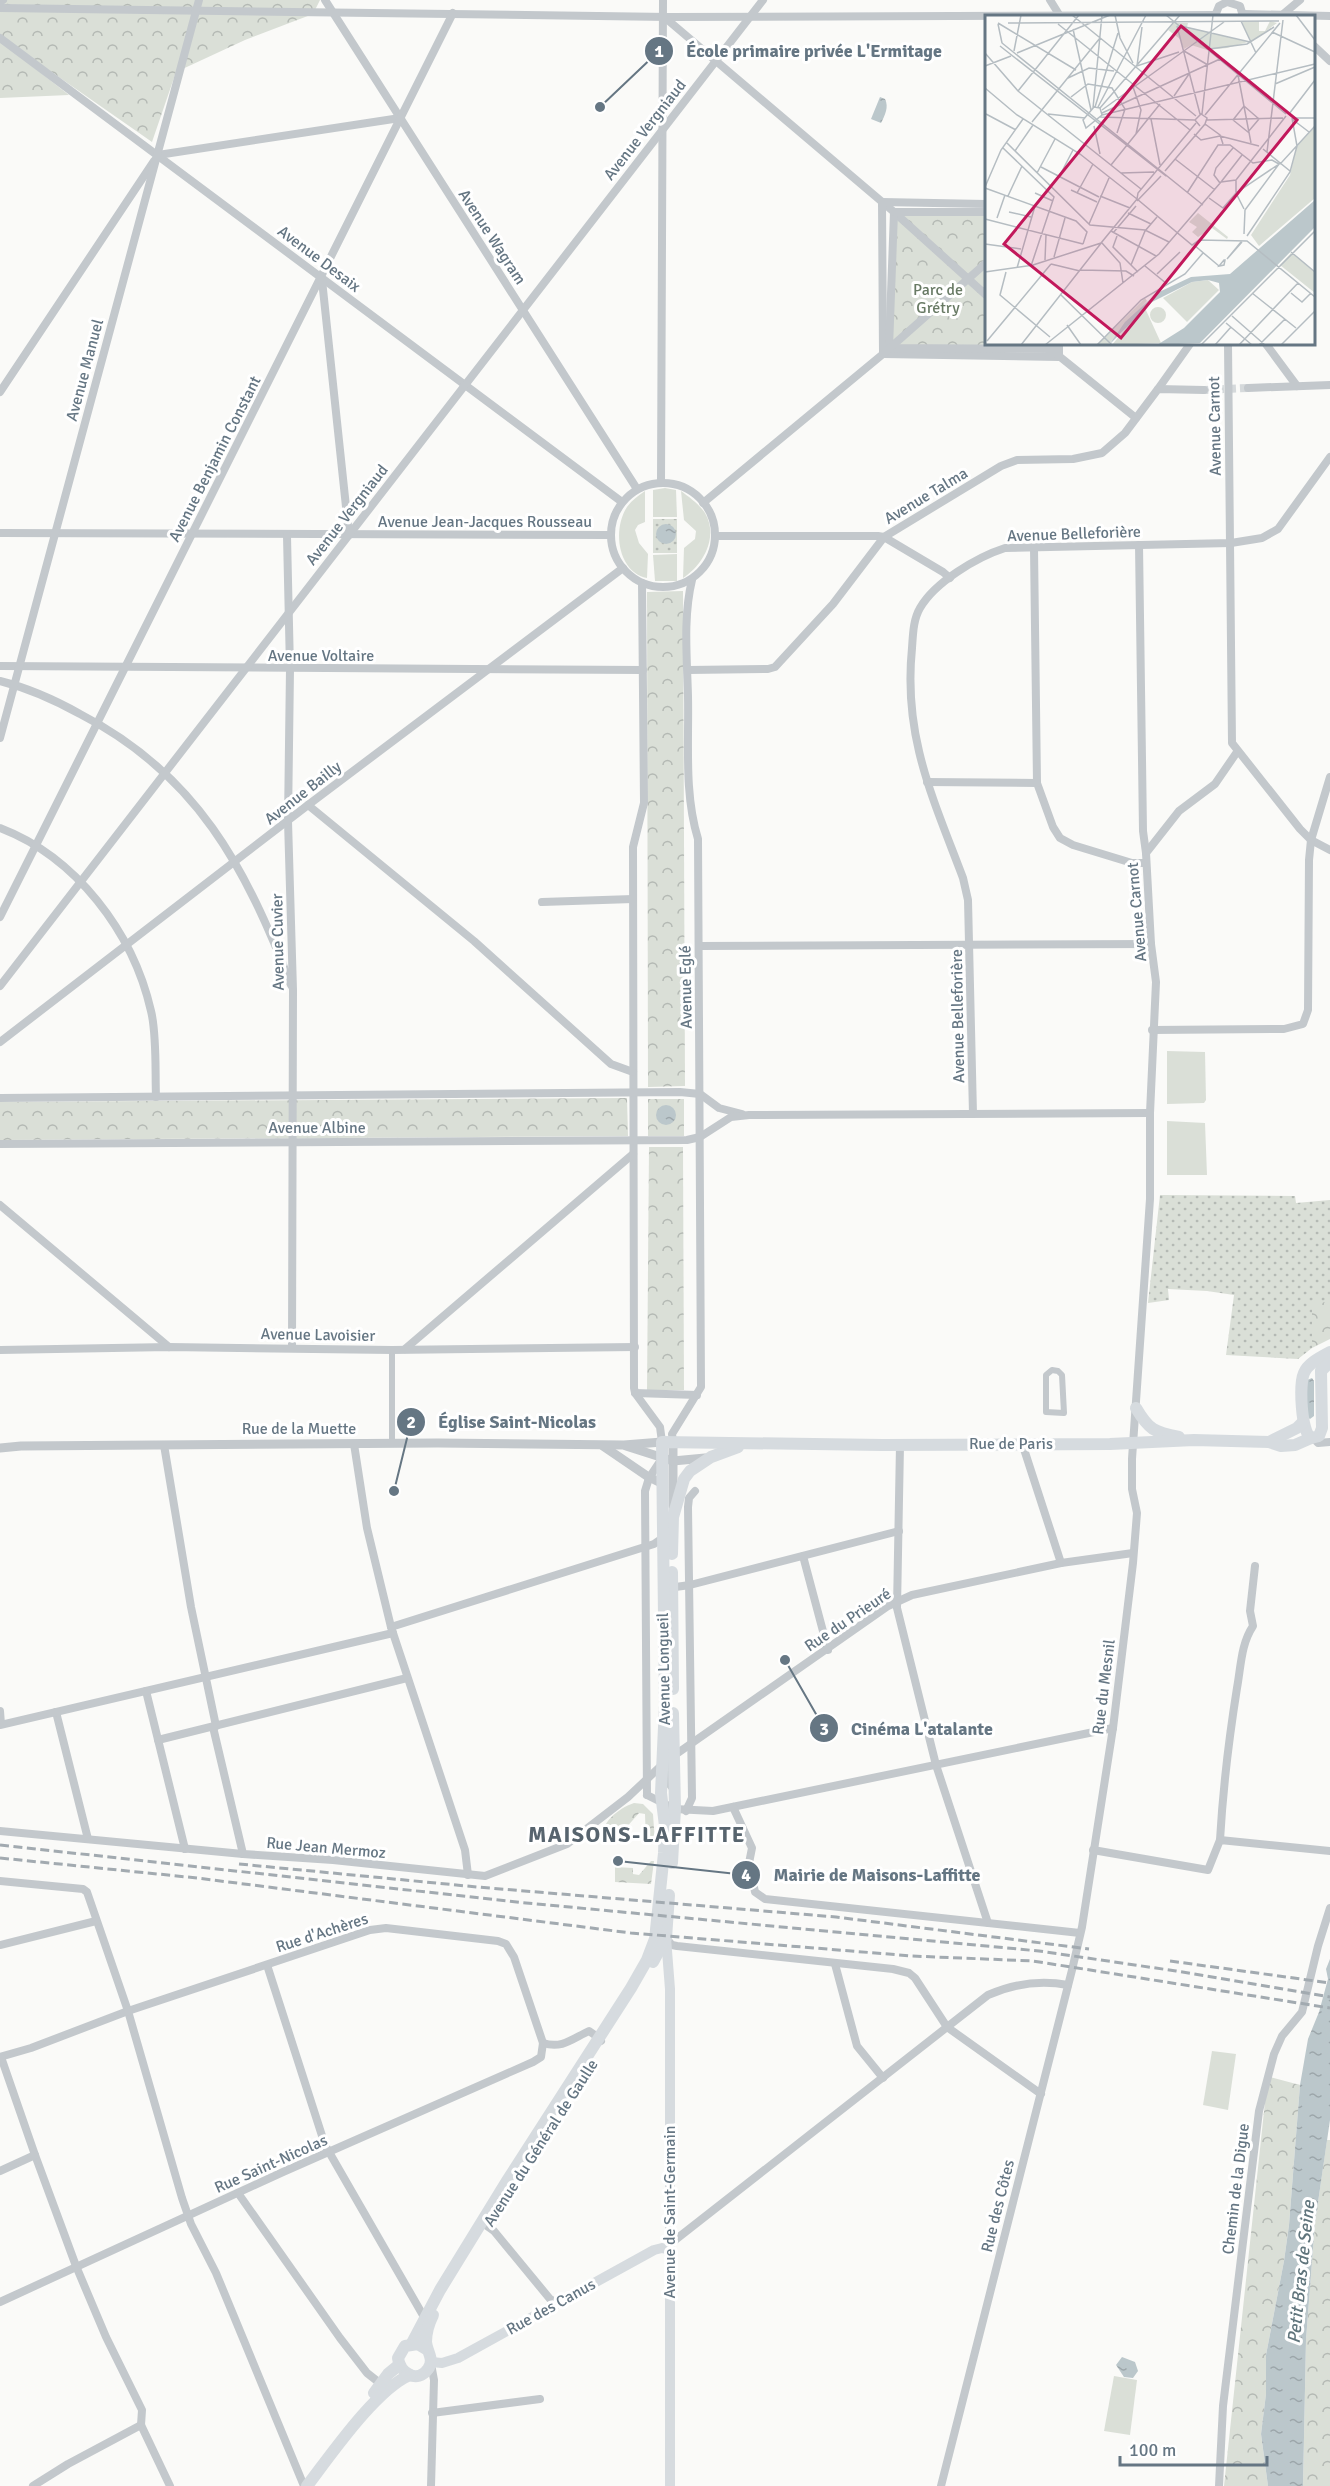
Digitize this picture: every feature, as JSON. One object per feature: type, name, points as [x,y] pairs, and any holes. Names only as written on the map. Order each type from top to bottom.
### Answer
[{"type":"main road","points":[[1330,1352],[1311,1364],[1305,1372],[1303,1422],[1306,1434],[1321,1438],[1321,1371],[1330,1362]]},
{"type":"main road","points":[[1305,1372],[1313,1367],[1321,1371]]},
{"type":"main road","points":[[1136,1408],[1146,1425],[1157,1432],[1194,1440]]},
{"type":"main road","name":"Rue de Paris","points":[[1269,1442],[1297,1428],[1303,1422]]},
{"type":"main road","name":"Rue de Paris","points":[[667,1442],[752,1445],[1132,1443],[1194,1440],[1269,1442],[1281,1446],[1321,1438]]},
{"type":"main road","name":"Avenue Longueil","points":[[665,1895],[665,1826],[674,1755],[664,1537],[663,1484],[667,1442]]},
{"type":"main road","name":"Rue de Paris","points":[[673,1517],[684,1479],[690,1471],[711,1457],[752,1445]]},
{"type":"main road","name":"Avenue Longueil","points":[[665,1895],[681,1810],[669,1791],[664,1764],[668,1588],[673,1517]]},
{"type":"main road","points":[[660,1939],[665,1895]]},
{"type":"main road","name":"Avenue du Général de Gaulle","points":[[412,2343],[424,2317],[507,2181],[660,1939]]},
{"type":"main road","name":"Avenue du Général de Gaulle","points":[[430,2359],[426,2343],[429,2322],[554,2118],[592,2064],[650,1969],[660,1939]]},
{"type":"main road","name":"Avenue de Saint-Germain","points":[[660,1939],[670,1989],[670,2486]]},
{"type":"main road","name":"Rue des Canus","points":[[430,2359],[442,2363],[458,2358],[654,2250],[670,2247]]},
{"type":"main road","points":[[305,2486],[380,2396],[400,2379],[413,2376],[428,2370],[430,2359],[424,2346],[412,2343],[400,2351],[399,2365],[403,2372],[413,2376]]},
{"type":"main road","points":[[317,2472],[381,2384],[399,2365]]},
{"type":"street","name":"Avenue Manuel","points":[[0,738],[199,0]]},
{"type":"street","name":"Avenue Wagram","points":[[325,0],[637,489]]},
{"type":"street","points":[[661,483],[663,0]]},
{"type":"street","name":"Avenue Vergniaud","points":[[0,986],[762,0]]},
{"type":"street","points":[[1050,0],[1059,15]]},
{"type":"street","points":[[1283,15],[1300,0]]},
{"type":"street","points":[[1216,15],[1222,3],[1232,1],[1240,6],[1243,15]]},
{"type":"street","points":[[0,8],[663,16],[985,16]]},
{"type":"street","name":"Avenue Benjamin Constant","points":[[0,917],[453,14]]},
{"type":"street","points":[[663,16],[894,212],[985,293]]},
{"type":"street","name":"Avenue Desaix","points":[[0,38],[621,502]]},
{"type":"street","points":[[1315,47],[1330,61]]},
{"type":"street","points":[[0,392],[158,155],[400,118]]},
{"type":"street","points":[[882,202],[985,204]]},
{"type":"street","points":[[882,202],[886,351]]},
{"type":"street","points":[[894,212],[985,212]]},
{"type":"street","points":[[886,351],[894,212]]},
{"type":"street","points":[[703,503],[886,351],[985,265]]},
{"type":"street","points":[[322,278],[349,535]]},
{"type":"street","points":[[1059,345],[1059,357]]},
{"type":"street","name":"Avenue Talma","points":[[688,670],[775,667],[833,604],[884,537],[1001,466],[1017,460],[1073,459],[1102,453],[1111,448],[1158,390],[1189,345]]},
{"type":"street","name":"Avenue Carnot","points":[[1136,1408],[1139,1333],[1144,1299],[1150,1199],[1152,1030],[1156,982],[1150,944],[1146,853],[1179,811],[1215,784],[1237,752],[1232,743],[1228,345]]},
{"type":"street","points":[[1267,345],[1297,386]]},
{"type":"street","points":[[886,351],[1051,346],[1059,357],[1136,418]]},
{"type":"street","points":[[886,351],[1059,357]]},
{"type":"street","points":[[1248,388],[1330,385]]},
{"type":"street","points":[[1158,390],[1204,390]]},
{"type":"street","name":"Avenue Belleforière","points":[[973,1114],[968,900],[963,879],[917,752],[911,710],[910,668],[914,623],[919,609],[927,597],[950,578],[987,554],[1005,548],[1231,543],[1262,538],[1278,529],[1330,457]]},
{"type":"street","points":[[661,483],[677,485],[692,492],[703,503],[712,519],[715,536],[712,553],[704,568],[692,580],[679,586],[642,583],[623,568],[615,554],[611,535],[612,518],[621,502],[637,489],[661,483]]},
{"type":"street","name":"Avenue Jean-Jacques Rousseau","points":[[0,533],[193,533],[287,536],[611,535]]},
{"type":"street","name":"Avenue Cuvier","points":[[287,536],[290,669],[288,821],[293,990],[294,1142],[292,1348]]},
{"type":"street","points":[[715,536],[884,537],[950,578]]},
{"type":"street","points":[[1140,545],[1143,831],[1146,853]]},
{"type":"street","points":[[1034,548],[1036,783],[1053,827],[1060,838],[1073,845],[1132,863],[1146,863]]},
{"type":"street","name":"Avenue Bailly","points":[[0,1042],[308,805],[623,568]]},
{"type":"street","name":"Avenue Eglé","points":[[667,1442],[701,1387],[698,839],[689,805],[687,599],[692,580]]},
{"type":"street","points":[[642,583],[644,803],[633,847],[635,1393],[660,1427],[667,1442]]},
{"type":"street","name":"Avenue Voltaire","points":[[0,666],[643,670]]},
{"type":"street","points":[[0,681],[15,684],[56,701],[98,723],[165,773],[192,800],[236,862],[260,909],[293,990]]},
{"type":"street","points":[[1237,752],[1311,840],[1330,850]]},
{"type":"street","points":[[1152,1030],[1284,1029],[1303,1024],[1308,1010],[1308,876],[1311,840],[1330,777]]},
{"type":"street","points":[[927,782],[1036,783]]},
{"type":"street","points":[[308,805],[474,941],[611,1064],[633,1072]]},
{"type":"street","points":[[0,828],[36,846],[80,881],[102,906],[127,945],[137,965],[152,1012],[156,1097]]},
{"type":"street","points":[[542,903],[633,898]]},
{"type":"street","points":[[699,946],[1150,944]]},
{"type":"street","points":[[700,1094],[719,1108],[749,1115]]},
{"type":"street","name":"Avenue Albine","points":[[0,1098],[700,1094]]},
{"type":"street","points":[[700,1137],[731,1118],[749,1115],[1150,1113]]},
{"type":"street","name":"Avenue Albine","points":[[0,1144],[687,1140],[700,1137]]},
{"type":"street","points":[[405,1349],[633,1154]]},
{"type":"street","points":[[0,1205],[169,1347]]},
{"type":"street","name":"Avenue Lavoisier","points":[[0,1350],[169,1347],[392,1350],[635,1347]]},
{"type":"street","points":[[392,1350],[392,1445]]},
{"type":"street","points":[[1052,1370],[1062,1375],[1064,1413],[1046,1412],[1046,1375],[1052,1370]]},
{"type":"street","points":[[635,1393],[697,1395]]},
{"type":"street","name":"Rue du Mesnil","points":[[1080,1933],[1113,1728],[1133,1563],[1137,1512],[1132,1488],[1132,1443],[1136,1408]]},
{"type":"street","name":"Rue de la Muette","points":[[0,1448],[354,1444],[624,1445],[667,1442]]},
{"type":"street","points":[[1022,1443],[1061,1563]]},
{"type":"street","points":[[354,1444],[367,1527],[392,1630],[465,1850],[468,1875]]},
{"type":"street","points":[[900,1444],[897,1608],[936,1765],[988,1923]]},
{"type":"street","points":[[164,1445],[214,1726],[243,1854]]},
{"type":"street","name":"Rue de la Muette","points":[[598,1445],[616,1453],[649,1478],[663,1484]]},
{"type":"street","name":"Rue de la Muette","points":[[624,1445],[667,1460]]},
{"type":"street","name":"Rue de Paris","points":[[667,1460],[711,1457]]},
{"type":"street","points":[[647,1795],[645,1491],[649,1478],[667,1460]]},
{"type":"street","name":"Avenue Longueil","points":[[667,1460],[673,1517]]},
{"type":"street","points":[[681,1810],[692,1798],[688,1506],[689,1498],[695,1491]]},
{"type":"street","points":[[668,1588],[690,1585],[899,1531]]},
{"type":"street","points":[[0,1711],[1,1724],[205,1677],[392,1630],[646,1546],[664,1537]]},
{"type":"street","name":"Rue du Prieuré","points":[[674,1755],[898,1601],[912,1595],[1061,1563],[1133,1553]]},
{"type":"street","points":[[803,1556],[828,1650]]},
{"type":"street","points":[[1093,1850],[1208,1870],[1220,1840],[1222,1794],[1232,1718],[1246,1637],[1253,1626],[1250,1611],[1255,1566]]},
{"type":"street","points":[[158,1740],[407,1678]]},
{"type":"street","points":[[146,1690],[185,1849]]},
{"type":"street","points":[[56,1712],[88,1839]]},
{"type":"street","points":[[681,1810],[713,1811],[1113,1728]]},
{"type":"street","name":"Rue Jean Mermoz","points":[[0,1831],[185,1849],[333,1860],[468,1875],[494,1874],[567,1844],[628,1797],[647,1777],[674,1755]]},
{"type":"street","points":[[628,1797],[656,1795],[669,1791]]},
{"type":"street","points":[[733,1807],[752,1848],[749,1863],[755,1892],[765,1899],[1080,1933]]},
{"type":"street","points":[[1220,1840],[1330,1851]]},
{"type":"street","points":[[0,1881],[83,1889],[87,1893],[128,2011],[182,2198],[216,2273],[305,2486]]},
{"type":"street","name":"Chemin de la Digue","points":[[1219,2486],[1223,2406],[1259,2111],[1277,2047],[1282,2036],[1302,2012],[1330,1908]]},
{"type":"street","points":[[0,1945],[96,1921]]},
{"type":"street","name":"Rue d'Achères","points":[[1,2057],[348,1936],[386,1928],[498,1941],[506,1944],[514,1957],[543,2043]]},
{"type":"street","name":"Rue des Côtes","points":[[941,2486],[1080,1933]]},
{"type":"street","points":[[660,1939],[677,1946],[893,1969],[909,1973],[915,1978],[947,2027],[1041,2094]]},
{"type":"street","points":[[835,1964],[857,2046],[883,2078]]},
{"type":"street","points":[[267,1965],[329,2153],[424,2317]]},
{"type":"street","points":[[670,2247],[988,1995],[1001,1989],[1044,1982],[1068,1985]]},
{"type":"street","points":[[543,2043],[559,2046],[589,2031],[599,2037],[601,2042],[592,2058],[592,2064]]},
{"type":"street","name":"Rue Saint-Nicolas","points":[[0,2302],[532,2062],[540,2057],[543,2043]]},
{"type":"street","points":[[1,2057],[76,2266],[106,2337],[142,2410],[141,2425],[170,2486]]},
{"type":"street","points":[[0,2171],[35,2155]]},
{"type":"street","points":[[507,2181],[506,2190],[487,2220],[487,2226],[494,2231],[550,2299],[558,2304]]},
{"type":"street","points":[[238,2193],[340,2338],[367,2373],[381,2384]]},
{"type":"street","points":[[430,2359],[434,2380],[431,2486]]},
{"type":"street","points":[[413,2376],[428,2383],[432,2391]]},
{"type":"street","points":[[432,2413],[540,2399]]},
{"type":"street","points":[[33,2486],[68,2464],[141,2425]]},
{"type":"green space","points":[[0,0],[320,0],[313,14],[245,40],[176,72],[152,142],[0,36]]},
{"type":"green space","points":[[0,41],[69,95],[0,98]]},
{"type":"green space","name":"Parc de Grétry","points":[[894,212],[985,212],[985,345],[1051,345],[1051,349],[889,348]]},
{"type":"green space","points":[[665,488],[676,490],[677,517],[653,517],[653,490]]},
{"type":"green space","points":[[645,491],[645,522],[638,525],[635,530],[639,543],[648,554],[647,578],[630,568],[620,549],[619,538],[622,516],[633,500]]},
{"type":"green space","points":[[681,491],[705,513],[710,531],[707,550],[697,566],[683,578],[684,548],[695,539],[696,531],[684,520]]},
{"type":"green space","points":[[653,519],[677,519],[677,553],[653,553]]},
{"type":"green space","points":[[677,554],[677,581],[655,581],[653,555]]},
{"type":"green space","points":[[683,591],[685,1086],[648,1087],[647,592]]},
{"type":"green space","points":[[1167,1051],[1205,1052],[1206,1100],[1204,1103],[1167,1104]]},
{"type":"green space","points":[[627,1098],[628,1136],[0,1140],[0,1102]]},
{"type":"green space","points":[[648,1099],[684,1099],[684,1136],[648,1136]]},
{"type":"green space","points":[[1167,1121],[1205,1123],[1207,1175],[1167,1175]]},
{"type":"green space","points":[[649,1147],[683,1147],[684,1390],[647,1390]]},
{"type":"green space","points":[[1160,1195],[1295,1196],[1296,1203],[1330,1200],[1330,1302],[1312,1303],[1312,1348],[1298,1359],[1226,1355],[1234,1295],[1168,1289],[1169,1300],[1148,1303]]},
{"type":"green space","points":[[1312,1302],[1330,1302],[1330,1339],[1312,1348]]},
{"type":"green space","points":[[634,1803],[643,1804],[653,1814],[655,1843],[651,1845],[646,1843],[645,1814],[639,1813],[625,1829],[602,1843],[601,1834],[611,1817]]},
{"type":"green space","points":[[651,1861],[654,1861],[651,1884],[615,1882],[615,1867],[633,1868],[633,1874],[639,1875]]},
{"type":"green space","points":[[1212,2051],[1236,2054],[1228,2110],[1203,2105]]},
{"type":"green space","points":[[1270,2077],[1300,2085],[1289,2225],[1266,2355],[1266,2394],[1261,2434],[1268,2486],[1224,2486],[1265,2102]]},
{"type":"green space","points":[[1327,2140],[1330,2140],[1330,2486],[1303,2486],[1306,2340],[1315,2223]]},
{"type":"green space","points":[[1114,2376],[1137,2380],[1130,2435],[1104,2431]]},
{"type":"water","points":[[880,97],[885,99],[887,105],[881,123],[871,119]]},
{"type":"water","points":[[662,524],[670,524],[676,530],[676,538],[670,544],[662,544],[656,538],[656,530]]},
{"type":"water","points":[[662,1105],[670,1105],[676,1111],[676,1119],[670,1125],[662,1125],[656,1119],[656,1111]]},
{"type":"water","points":[[1312,1378],[1314,1381],[1314,1416],[1310,1419],[1307,1417],[1307,1380]]},
{"type":"water","name":"Petit Bras de Seine","points":[[1330,1959],[1330,2120],[1315,2223],[1306,2340],[1303,2486],[1268,2486],[1261,2434],[1266,2394],[1266,2355],[1289,2225],[1300,2085],[1308,2039],[1319,2012],[1328,1979],[1326,1969]]},
{"type":"water","points":[[1122,2357],[1135,2362],[1138,2371],[1133,2378],[1124,2377],[1116,2365]]},
{"type":"tunnel","points":[[1204,390],[1248,388]]},
{"type":"railway","points":[[0,1845],[526,1903],[1039,1951],[1330,1997]]},
{"type":"railway","points":[[0,1858],[197,1878],[631,1933],[912,1956],[1033,1961],[1330,2008]]},
{"type":"railway","points":[[239,1864],[477,1887],[836,1917],[1089,1949]]},
{"type":"railway","points":[[1170,1961],[1330,1983]]},
{"type":"place","name":"École primaire privée L'Ermitage","points":[[600,107]]},
{"type":"place","name":"Église Saint-Nicolas","points":[[394,1491]]},
{"type":"place","name":"Cinéma L'atalante","points":[[785,1660]]},
{"type":"place","name":"Mairie de Maisons-Laffitte","points":[[618,1861]]},
{"type":"district","name":"MAISONS-LAFFITTE","points":[[637,1834]]}]
